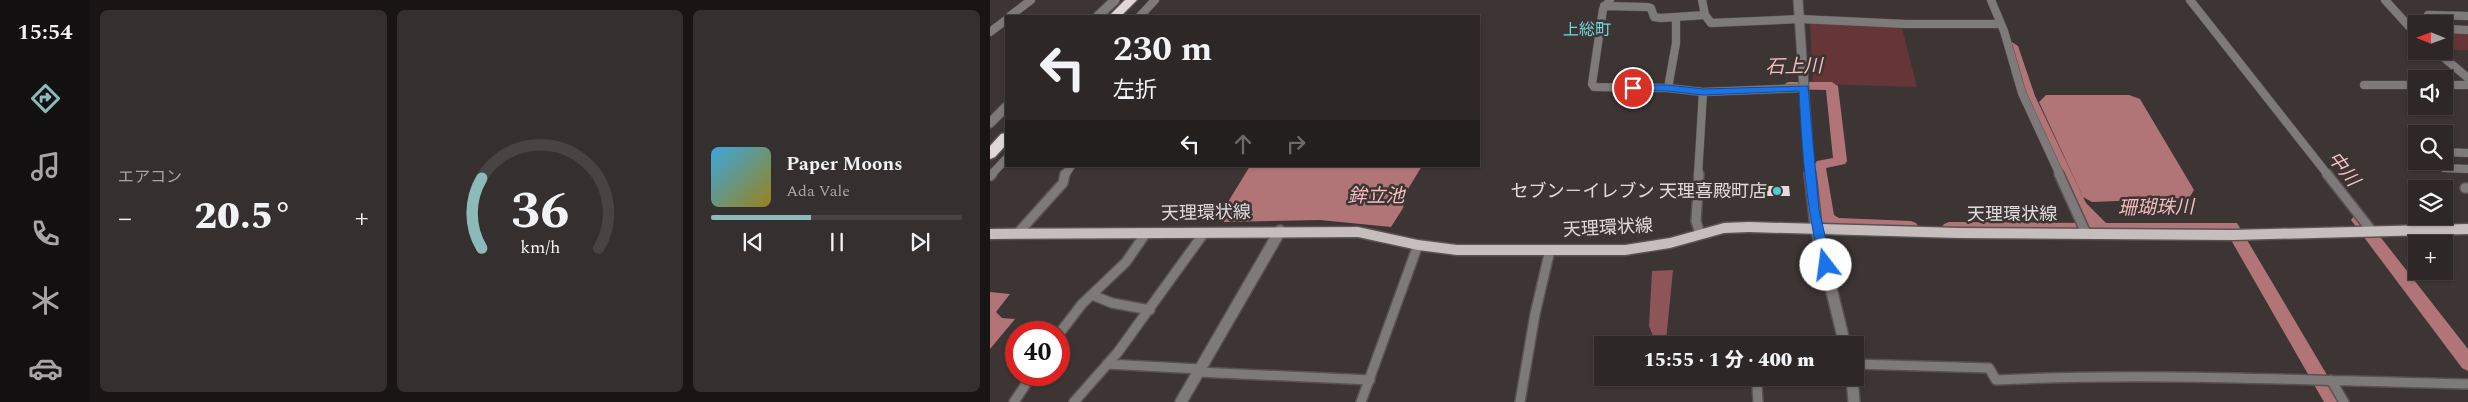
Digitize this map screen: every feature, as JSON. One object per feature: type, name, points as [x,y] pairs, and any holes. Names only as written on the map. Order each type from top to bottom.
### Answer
[{"type":"highway","points":[[1116,15],[1131,0]]},
{"type":"highway","points":[[1125,15],[1140,0]]},
{"type":"highway","points":[[990,143],[1005,128]]},
{"type":"highway","points":[[990,154],[1005,138]]},
{"type":"main road","name":"天理環状線","points":[[990,234],[1358,232],[1418,245],[1457,250],[1550,250],[1634,249],[1670,243],[1724,228],[1748,227],[1816,227],[1959,233],[2238,235],[2366,230],[2468,229]]},
{"type":"street","points":[[1011,15],[1031,0]]},
{"type":"street","points":[[1099,15],[1115,0]]},
{"type":"street","points":[[1141,15],[1155,0]]},
{"type":"street","points":[[1702,0],[1706,15],[1711,22],[1715,23],[1800,19],[1906,24],[2001,24]]},
{"type":"street","points":[[1798,0],[1808,160],[1816,227],[1843,336]]},
{"type":"street","points":[[1991,0],[2001,24],[2026,102],[2086,233]]},
{"type":"street","points":[[2190,0],[2366,230]]},
{"type":"street","points":[[2385,0],[2408,23]]},
{"type":"street","points":[[1706,15],[1676,18],[1654,17],[1651,8],[1608,3],[1592,84],[1598,88],[1668,86],[1703,92],[1804,88]]},
{"type":"street","points":[[2453,16],[2468,16]]},
{"type":"street","points":[[1668,86],[1676,43],[1676,18]]},
{"type":"street","points":[[990,32],[1005,21]]},
{"type":"street","points":[[2453,29],[2468,30]]},
{"type":"street","points":[[2447,60],[2468,78]]},
{"type":"street","points":[[2364,84],[2408,85]]},
{"type":"street","points":[[2453,85],[2468,85]]},
{"type":"street","points":[[1700,234],[1696,221],[1703,92]]},
{"type":"street","points":[[990,123],[1005,108]]},
{"type":"street","points":[[2453,152],[2468,153]]},
{"type":"street","points":[[990,176],[1005,160]]},
{"type":"street","points":[[1018,233],[1063,183],[1065,173],[1070,167]]},
{"type":"street","points":[[2453,168],[2468,169]]},
{"type":"street","points":[[1181,402],[1280,231]]},
{"type":"street","points":[[1069,321],[1082,304],[1126,262],[1146,233]]},
{"type":"street","points":[[1074,402],[1150,310],[1204,233]]},
{"type":"street","points":[[1361,402],[1418,245]]},
{"type":"street","points":[[1520,402],[1535,314],[1550,250]]},
{"type":"street","points":[[1092,296],[1112,303],[1150,310]]},
{"type":"street","points":[[1107,364],[1370,380]]},
{"type":"street","points":[[1864,364],[1989,368],[1996,380],[2056,376],[2468,384]]},
{"type":"street","points":[[2329,380],[2344,402]]},
{"type":"street","points":[[1014,402],[1025,386]]},
{"type":"street","points":[[1757,386],[1758,402]]},
{"type":"street","points":[[1853,386],[1854,402]]},
{"type":"shaded area","points":[[1810,21],[1901,24],[1917,87],[1813,84]]},
{"type":"shaded area","points":[[2453,27],[2468,28],[2468,50],[2453,50]]},
{"type":"shaded area","points":[[1673,270],[1666,336],[1653,336],[1649,326],[1652,271]]},
{"type":"water","points":[[2046,95],[2129,95],[2140,99],[2194,190],[2189,198],[2092,202],[2083,197],[2039,102]]},
{"type":"water","name":"鉾立池","points":[[1249,167],[1421,167],[1408,189],[1403,208],[1391,227],[1320,220],[1224,222],[1222,220],[1228,202]]},
{"type":"water","points":[[990,292],[1010,294],[996,312],[1002,318],[1015,319],[1013,321],[1005,321],[1005,331],[990,349]]},
{"type":"building","name":"セブン－イレブン 天理喜殿町店","points":[[1764,186],[1789,186],[1790,196],[1765,196]]},
{"type":"waterway","name":"珊瑚珠川","points":[[2012,46],[2029,96],[2080,206],[2102,229]]},
{"type":"waterway","name":"石上川","points":[[1788,86],[1832,86],[1840,161],[1822,164],[1819,168],[1827,218],[1837,223],[1911,227]]},
{"type":"waterway","name":"中川","points":[[2359,220],[2468,363]]},
{"type":"waterway","name":"珊瑚珠川","points":[[2102,229],[2232,227],[2334,402]]},
{"type":"waterway","name":"石上川","points":[[1949,228],[2102,229]]},
{"type":"place","name":"セブン－イレブン 天理喜殿町店","points":[[1777,191]]},
{"type":"district","name":"上総町","points":[[1587,30]]},
{"type":"route","points":[[1633,88],[1668,88],[1703,92],[1804,88],[1808,160],[1816,227],[1826,265]]}]
